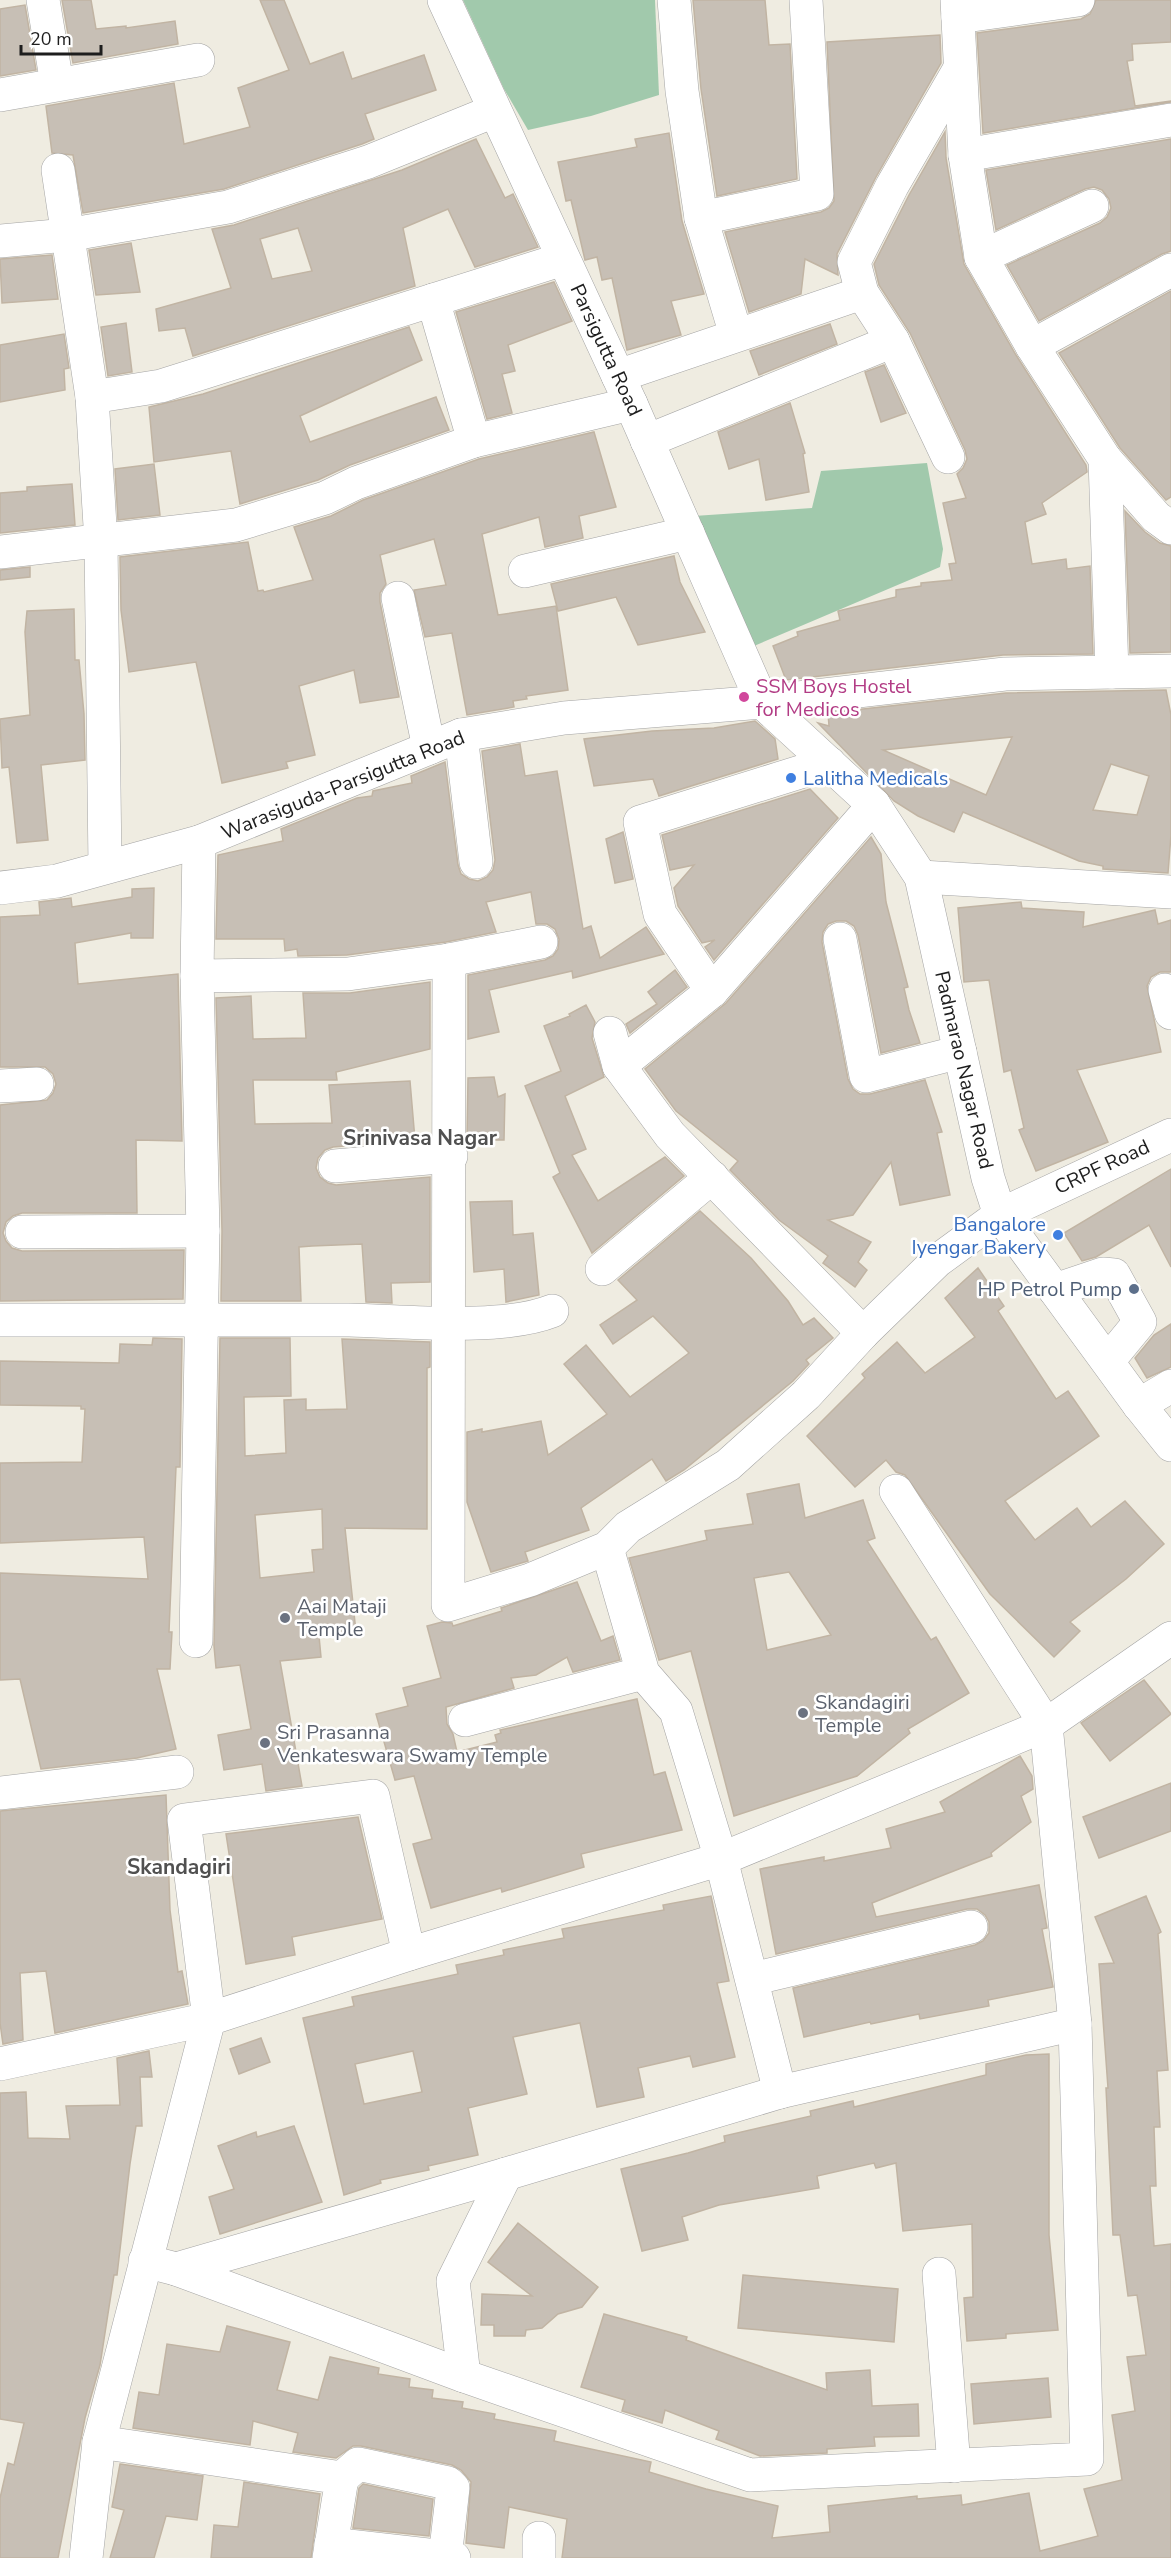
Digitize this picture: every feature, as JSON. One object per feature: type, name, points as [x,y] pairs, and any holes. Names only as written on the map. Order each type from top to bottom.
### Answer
[{"type":"street","points":[[43,0],[57,84]]},
{"type":"street","name":"Parsigutta Road","points":[[444,0],[625,390],[762,702]]},
{"type":"street","points":[[674,0],[682,91],[701,218],[736,334]]},
{"type":"street","points":[[701,218],[817,194],[806,0]]},
{"type":"street","points":[[1078,0],[957,9],[966,155],[981,257],[1032,346],[1106,459],[1166,517]]},
{"type":"street","points":[[0,94],[198,60]]},
{"type":"street","points":[[948,457],[893,341],[862,293],[854,262],[892,186],[959,70]]},
{"type":"street","points":[[0,241],[67,236],[228,207],[368,162],[494,111]]},
{"type":"street","points":[[966,155],[1171,120]]},
{"type":"street","points":[[58,170],[92,397],[101,543],[105,867]]},
{"type":"street","points":[[981,257],[1092,206]]},
{"type":"street","points":[[92,397],[161,386],[563,259]]},
{"type":"street","points":[[1032,346],[1171,270]]},
{"type":"street","points":[[0,552],[101,543],[236,525],[326,498],[356,483],[625,390],[736,334],[862,293]]},
{"type":"street","points":[[433,300],[474,441]]},
{"type":"street","points":[[647,441],[893,341]]},
{"type":"street","points":[[1106,459],[1112,672]]},
{"type":"street","points":[[525,571],[688,533]]},
{"type":"street","points":[[398,598],[429,748]]},
{"type":"street","name":"Warasiguda-Parsigutta Road","points":[[0,888],[57,881],[199,842],[461,735],[564,718],[762,702],[1005,674],[1171,671]]},
{"type":"street","name":"Padmarao Nagar Road","points":[[762,702],[874,805],[921,876],[988,1178],[1000,1215],[1138,1405],[1171,1445]]},
{"type":"street","points":[[461,735],[476,862]]},
{"type":"street","points":[[712,991],[660,914],[640,822],[829,763]]},
{"type":"street","points":[[619,1066],[712,991],[874,805]]},
{"type":"street","points":[[196,1641],[202,1231],[197,976],[199,842]]},
{"type":"street","points":[[921,876],[1171,891]]},
{"type":"street","points":[[840,939],[866,1076],[960,1052]]},
{"type":"street","points":[[197,976],[348,974],[449,960],[541,942]]},
{"type":"street","points":[[449,960],[451,1156],[448,1322],[448,1605],[530,1580],[607,1548],[643,1673],[676,1711],[722,1859],[780,2092]]},
{"type":"street","points":[[610,1033],[619,1066],[670,1135],[863,1333]]},
{"type":"street","points":[[0,1086],[37,1084]]},
{"type":"street","name":"CRPF Road","points":[[607,1548],[628,1527],[728,1465],[806,1395],[863,1333],[937,1261],[1000,1215],[1171,1135]]},
{"type":"street","points":[[335,1166],[451,1156]]},
{"type":"street","points":[[602,1269],[712,1177]]},
{"type":"street","points":[[22,1232],[202,1231]]},
{"type":"street","points":[[1056,1290],[1103,1274],[1113,1275],[1140,1322],[1108,1361]]},
{"type":"street","points":[[0,1320],[201,1318],[448,1322],[525,1320],[552,1311]]},
{"type":"street","points":[[1138,1405],[1171,1386]]},
{"type":"street","points":[[145,2261],[176,2269],[464,2376],[750,2475],[1087,2459],[1075,2024],[1046,1725],[896,1491]]},
{"type":"street","points":[[0,2064],[208,2019],[409,1954],[722,1859],[1046,1725],[1171,1638]]},
{"type":"street","points":[[465,1720],[643,1673]]},
{"type":"street","points":[[0,1793],[177,1772]]},
{"type":"street","points":[[86,2558],[99,2442],[208,2019],[183,1820],[373,1796],[409,1954]]},
{"type":"street","points":[[752,1979],[971,1927]]},
{"type":"street","points":[[176,2269],[780,2092],[1075,2024]]},
{"type":"street","points":[[464,2376],[453,2281],[506,2174]]},
{"type":"street","points":[[939,2274],[954,2466]]},
{"type":"street","points":[[99,2442],[342,2478]]},
{"type":"street","points":[[445,2558],[453,2488],[448,2483],[358,2464],[342,2478],[330,2551],[445,2558],[454,2558]]},
{"type":"green space","points":[[463,0],[655,0],[659,95],[591,116],[528,130],[504,89]]},
{"type":"green space","points":[[927,463],[943,549],[940,567],[754,646],[694,516],[812,508],[821,471]]},
{"type":"building","points":[[62,0],[91,0],[96,29],[126,26],[126,28],[175,21],[178,44],[73,63]]},
{"type":"building","points":[[260,0],[284,0],[310,64],[343,52],[352,79],[424,55],[436,90],[365,114],[374,139],[362,144],[224,189],[83,213],[73,155],[52,153],[46,106],[174,83],[184,144],[250,127],[238,88],[289,70]]},
{"type":"building","points":[[693,0],[765,0],[769,45],[790,44],[797,179],[717,196],[701,89]]},
{"type":"building","points":[[1096,0],[1171,0],[1171,42],[1132,44],[1133,60],[1127,61],[1135,106],[1171,102],[983,133],[977,33],[1081,19],[1090,14]]},
{"type":"building","points":[[25,5],[36,70],[0,76],[0,9]]},
{"type":"building","points":[[940,35],[941,63],[876,177],[837,254],[838,275],[805,259],[801,294],[749,312],[725,232],[821,212],[829,208],[834,201],[827,42]]},
{"type":"building","points":[[945,132],[946,158],[964,264],[1016,355],[1086,465],[1087,472],[1042,503],[1046,514],[1025,522],[1032,564],[1066,559],[1067,569],[1090,566],[1093,654],[1003,655],[786,680],[773,646],[798,636],[797,632],[840,620],[838,611],[896,597],[896,590],[921,586],[921,583],[952,580],[949,564],[956,563],[943,503],[966,498],[957,474],[967,459],[965,450],[910,333],[879,285],[874,264],[909,195]]},
{"type":"building","points":[[669,133],[682,221],[704,294],[671,301],[681,335],[627,350],[612,278],[602,280],[597,257],[585,260],[571,200],[566,201],[558,162],[637,147],[635,139]]},
{"type":"building","points":[[476,139],[505,198],[513,194],[538,247],[475,267],[448,209],[403,228],[415,286],[193,356],[185,328],[159,331],[156,309],[231,288],[212,229],[234,225],[402,170]],"holes":[[[298,228],[312,271],[272,279],[260,239]]]},
{"type":"building","points":[[1171,139],[1171,251],[1039,321],[1007,265],[1100,223],[1107,217],[1111,208],[1109,199],[1102,190],[1094,187],[1085,189],[996,230],[986,170]]},
{"type":"building","points":[[131,243],[140,292],[96,295],[89,250]]},
{"type":"building","points":[[52,255],[58,299],[2,303],[0,259]]},
{"type":"building","points":[[554,282],[572,321],[508,345],[515,371],[502,374],[512,413],[487,419],[456,312]]},
{"type":"building","points":[[1171,291],[1171,497],[1166,500],[1120,448],[1059,353]]},
{"type":"building","points":[[126,323],[132,372],[108,376],[101,327]]},
{"type":"building","points":[[830,324],[837,344],[759,375],[750,351]]},
{"type":"building","points":[[409,327],[422,360],[300,416],[310,442],[436,397],[449,430],[350,465],[318,480],[240,504],[231,451],[154,462],[149,407],[203,394]]},
{"type":"building","points":[[64,334],[69,368],[64,369],[65,390],[0,402],[0,345]]},
{"type":"building","points":[[884,365],[906,413],[881,422],[865,372]]},
{"type":"building","points":[[790,403],[805,453],[803,454],[809,492],[766,500],[759,459],[729,469],[718,432]]},
{"type":"building","points":[[594,432],[616,507],[579,516],[583,538],[545,547],[539,517],[482,534],[498,615],[556,606],[568,690],[526,696],[527,699],[513,701],[514,707],[467,715],[452,633],[425,637],[414,590],[446,585],[434,539],[380,555],[386,584],[380,593],[380,602],[399,697],[360,703],[354,670],[299,686],[315,755],[286,762],[288,768],[222,783],[196,662],[129,672],[121,610],[120,557],[248,542],[258,591],[263,590],[264,592],[313,580],[294,527],[331,516],[363,500],[479,459]]},
{"type":"building","points":[[154,464],[160,515],[118,520],[115,469]]},
{"type":"building","points":[[72,484],[75,525],[0,533],[0,493],[27,491],[27,487]]},
{"type":"building","points":[[1125,511],[1145,532],[1160,543],[1171,546],[1171,652],[1130,653]]},
{"type":"building","points":[[674,556],[680,582],[705,632],[638,645],[616,597],[558,611],[551,584]]},
{"type":"building","points":[[30,567],[30,577],[0,580],[0,570]]},
{"type":"building","points":[[74,609],[75,660],[79,660],[85,760],[41,765],[48,840],[17,843],[9,767],[2,768],[0,719],[30,715],[25,632],[27,611]]},
{"type":"building","points":[[1166,690],[1171,715],[1171,835],[1168,873],[1103,869],[1103,866],[1079,861],[963,812],[954,832],[918,816],[894,801],[818,723],[829,726],[828,713],[1006,693]],"holes":[[[1012,737],[986,795],[883,750]],[[1111,764],[1149,776],[1137,815],[1093,810]]]},
{"type":"building","points":[[755,721],[775,739],[778,759],[659,796],[653,779],[594,786],[584,739],[652,731],[714,728]]},
{"type":"building","points":[[520,744],[525,776],[557,771],[583,929],[591,926],[600,958],[646,927],[664,954],[573,978],[572,971],[489,990],[499,1032],[468,1039],[468,975],[545,960],[553,956],[558,949],[559,939],[555,929],[547,924],[536,924],[531,892],[486,902],[496,932],[446,942],[347,955],[298,956],[297,949],[285,951],[284,939],[216,939],[218,855],[283,841],[281,829],[357,798],[372,796],[373,791],[412,783],[411,776],[445,762],[461,874],[478,881],[487,877],[493,870],[495,860],[482,751]]},
{"type":"building","points":[[810,789],[838,818],[714,960],[705,947],[715,940],[702,943],[678,906],[674,888],[694,865],[670,870],[662,835]]},
{"type":"building","points":[[623,832],[633,879],[615,883],[606,839]]},
{"type":"building","points":[[871,837],[881,854],[886,902],[908,987],[904,988],[909,1010],[920,1043],[881,1053],[858,935],[854,926],[846,921],[828,924],[823,932],[822,942],[848,1079],[853,1089],[860,1094],[870,1094],[925,1080],[942,1132],[937,1133],[950,1195],[900,1205],[891,1162],[853,1215],[828,1220],[871,1242],[858,1262],[867,1270],[855,1287],[823,1263],[828,1256],[779,1220],[730,1170],[738,1161],[676,1111],[645,1069],[726,1003]]},
{"type":"building","points":[[154,888],[153,938],[131,938],[131,933],[75,943],[78,984],[178,974],[182,1141],[136,1140],[137,1213],[22,1213],[6,1222],[3,1233],[12,1248],[22,1251],[184,1250],[183,1299],[0,1301],[0,1105],[47,1100],[56,1084],[53,1074],[45,1067],[0,1067],[0,917],[40,915],[39,902],[71,898],[72,907],[132,897],[132,889]]},
{"type":"building","points":[[1021,902],[1022,908],[1084,912],[1083,927],[1155,910],[1158,924],[1171,920],[1171,972],[1160,972],[1151,977],[1147,986],[1161,1052],[1077,1070],[1108,1142],[1036,1171],[1019,1130],[1024,1128],[1011,1070],[1004,1072],[989,980],[964,982],[958,908]]},
{"type":"building","points":[[675,970],[687,987],[630,1033],[626,1024],[657,1004],[648,992]]},
{"type":"building","points":[[430,982],[430,1049],[336,1072],[337,1080],[253,1080],[255,1124],[332,1123],[329,1085],[410,1081],[415,1140],[333,1147],[325,1150],[318,1158],[316,1168],[320,1177],[336,1185],[430,1177],[430,1282],[391,1283],[392,1303],[366,1302],[362,1244],[299,1247],[301,1301],[221,1301],[222,1231],[216,998],[251,996],[253,1039],[306,1038],[303,993],[350,993]]},
{"type":"building","points":[[586,1005],[595,1022],[592,1038],[604,1077],[565,1096],[586,1149],[572,1155],[598,1201],[665,1157],[684,1176],[592,1253],[553,1177],[560,1173],[525,1086],[561,1071],[544,1026],[570,1016],[569,1014]]},
{"type":"building","points":[[494,1077],[498,1097],[505,1094],[504,1140],[467,1140],[468,1078]]},
{"type":"building","points":[[1171,1169],[1171,1267],[1149,1225],[1096,1257],[1082,1261],[1064,1233]]},
{"type":"building","points":[[512,1201],[513,1235],[533,1233],[539,1295],[506,1302],[504,1269],[474,1272],[470,1202]]},
{"type":"building","points":[[700,1211],[751,1258],[788,1301],[803,1325],[814,1318],[833,1338],[806,1360],[809,1364],[793,1381],[684,1470],[666,1481],[652,1459],[581,1508],[589,1530],[525,1552],[528,1561],[491,1572],[467,1502],[467,1432],[482,1429],[482,1432],[541,1421],[548,1455],[607,1414],[564,1364],[586,1345],[630,1397],[689,1353],[653,1316],[613,1344],[600,1325],[637,1300],[618,1280]]},
{"type":"building","points":[[978,1268],[1004,1306],[998,1311],[1056,1399],[1068,1391],[1099,1436],[1005,1501],[1035,1540],[1077,1508],[1091,1527],[1125,1501],[1164,1544],[1126,1579],[1070,1622],[1080,1631],[1054,1657],[990,1594],[905,1475],[896,1472],[886,1460],[855,1487],[807,1436],[865,1378],[862,1374],[897,1342],[925,1373],[975,1337],[945,1298]]},
{"type":"building","points":[[1171,1324],[1171,1367],[1147,1378],[1135,1358],[1154,1335]]},
{"type":"building","points":[[153,1338],[182,1339],[180,1467],[176,1467],[169,1632],[172,1632],[170,1669],[157,1669],[176,1749],[137,1758],[41,1769],[20,1679],[0,1680],[0,1573],[148,1579],[144,1537],[0,1543],[0,1463],[82,1462],[85,1409],[81,1409],[81,1406],[0,1405],[0,1361],[119,1363],[120,1344],[152,1345]]},
{"type":"building","points":[[220,1338],[290,1338],[291,1396],[244,1397],[245,1456],[286,1453],[284,1400],[306,1399],[306,1410],[347,1409],[342,1339],[430,1342],[430,1367],[427,1368],[427,1529],[345,1528],[356,1632],[319,1636],[321,1657],[280,1661],[302,1786],[266,1791],[262,1764],[224,1770],[218,1735],[251,1729],[240,1665],[216,1668],[214,1646]],"holes":[[[322,1509],[323,1549],[312,1550],[314,1572],[260,1578],[255,1515]]]},
{"type":"building","points":[[799,1484],[805,1518],[863,1500],[875,1538],[867,1541],[931,1640],[936,1637],[969,1693],[908,1729],[910,1733],[857,1776],[734,1816],[691,1651],[659,1660],[629,1558],[707,1540],[705,1531],[753,1524],[747,1494]],"holes":[[[789,1572],[831,1635],[767,1650],[754,1578]]]},
{"type":"building","points":[[577,1582],[601,1641],[613,1636],[620,1660],[573,1672],[567,1657],[536,1675],[511,1678],[514,1688],[446,1707],[447,1724],[453,1734],[457,1752],[497,1742],[495,1735],[501,1733],[500,1730],[637,1699],[654,1775],[665,1772],[682,1830],[581,1854],[584,1867],[502,1892],[501,1888],[431,1908],[413,1844],[432,1839],[414,1776],[395,1780],[376,1714],[408,1706],[403,1688],[441,1678],[427,1626],[442,1622],[452,1623],[453,1626],[502,1611],[501,1608]]},
{"type":"building","points":[[1144,1680],[1171,1714],[1110,1761],[1081,1723]]},
{"type":"building","points":[[1020,1756],[1032,1776],[1033,1789],[1021,1796],[1031,1822],[991,1853],[992,1856],[872,1903],[876,1917],[1039,1885],[1047,1928],[1042,1929],[1053,1987],[988,2000],[989,2006],[920,2019],[919,2014],[871,2024],[870,2022],[804,2037],[793,1988],[975,1945],[983,1941],[989,1933],[989,1922],[985,1915],[977,1909],[967,1909],[776,1954],[760,1869],[824,1857],[824,1861],[891,1848],[886,1829],[945,1812],[940,1802]]},
{"type":"building","points":[[1171,1783],[1171,1831],[1099,1858],[1083,1817]]},
{"type":"building","points":[[166,1795],[170,1910],[178,1972],[182,1971],[188,2004],[55,2033],[46,1971],[20,1973],[23,2040],[3,2044],[0,2023],[0,1811]]},
{"type":"building","points":[[358,1817],[382,1919],[292,1937],[295,1955],[246,1964],[226,1834]]},
{"type":"building","points":[[711,1896],[729,1981],[717,1983],[735,2057],[693,2067],[690,2056],[638,2068],[644,2097],[597,2107],[580,2023],[513,2037],[527,2094],[468,2108],[478,2155],[428,2166],[429,2170],[380,2180],[381,2183],[344,2195],[303,2018],[354,2006],[352,1997],[458,1974],[456,1965],[504,1955],[503,1950],[564,1938],[562,1929],[664,1910],[663,1905]],"holes":[[[413,2051],[422,2092],[364,2104],[355,2064]]]},
{"type":"building","points":[[1146,1896],[1161,1932],[1158,1934],[1168,2070],[1157,2071],[1160,2127],[1154,2127],[1156,2186],[1150,2186],[1154,2246],[1171,2244],[1171,2558],[562,2558],[567,2519],[509,2507],[504,2548],[466,2543],[471,2482],[461,2470],[452,2465],[361,2446],[353,2446],[336,2458],[293,2452],[298,2433],[253,2421],[250,2445],[133,2428],[139,2392],[159,2395],[167,2344],[220,2352],[227,2326],[290,2342],[277,2390],[318,2400],[330,2357],[379,2368],[378,2374],[410,2379],[409,2387],[433,2390],[432,2398],[463,2402],[462,2408],[495,2414],[494,2419],[556,2431],[554,2441],[651,2462],[649,2472],[706,2489],[778,2506],[772,2538],[830,2532],[828,2506],[917,2496],[917,2499],[961,2495],[962,2505],[1029,2493],[1040,2551],[1098,2536],[1084,2489],[1122,2480],[1112,2415],[1135,2411],[1127,2357],[1146,2355],[1137,2295],[1128,2296],[1120,2235],[1113,2235],[1106,2088],[1108,2088],[1099,1964],[1114,1963],[1095,1917]]},
{"type":"building","points":[[261,2038],[270,2062],[239,2074],[230,2049]]},
{"type":"building","points":[[149,2051],[152,2077],[140,2077],[142,2126],[136,2126],[117,2275],[114,2275],[100,2365],[85,2418],[58,2558],[0,2558],[0,2498],[8,2463],[14,2465],[24,2423],[0,2419],[0,2093],[26,2092],[28,2138],[70,2139],[66,2106],[120,2105],[117,2058]]},
{"type":"building","points":[[1049,2054],[1049,2235],[1058,2330],[1006,2334],[1006,2338],[967,2341],[964,2298],[973,2297],[972,2224],[903,2231],[896,2163],[876,2168],[874,2163],[817,2176],[819,2188],[719,2205],[682,2217],[688,2240],[642,2251],[621,2169],[725,2142],[724,2136],[811,2116],[810,2111],[853,2101],[854,2107],[986,2075],[986,2064],[1026,2055]]},
{"type":"building","points":[[294,2126],[322,2202],[220,2234],[209,2197],[234,2189],[218,2146],[256,2132],[257,2137]]},
{"type":"building","points":[[518,2223],[598,2287],[582,2307],[558,2314],[542,2328],[526,2330],[525,2336],[494,2336],[494,2325],[481,2325],[482,2294],[532,2296],[488,2262]]},
{"type":"building","points":[[743,2275],[898,2289],[894,2342],[738,2328]]},
{"type":"building","points":[[604,2314],[687,2337],[686,2340],[827,2390],[826,2373],[870,2370],[872,2406],[918,2404],[919,2436],[874,2437],[875,2446],[827,2449],[827,2453],[760,2456],[716,2439],[719,2431],[665,2410],[662,2423],[622,2411],[625,2400],[581,2387]]},
{"type":"building","points":[[1048,2378],[1051,2417],[974,2424],[971,2384]]},
{"type":"building","points":[[120,2464],[203,2476],[197,2520],[166,2516],[154,2558],[110,2558],[124,2510],[112,2507]]},
{"type":"building","points":[[244,2482],[320,2494],[311,2558],[211,2558],[214,2525],[238,2527]]},
{"type":"building","points":[[363,2484],[433,2499],[429,2536],[353,2528],[359,2488]]},
{"type":"place","name":"SSM Boys Hostel for Medicos","points":[[744,697]]},
{"type":"place","name":"Lalitha Medicals","points":[[791,778]]},
{"type":"place","name":"Bangalore Iyengar Bakery","points":[[1058,1235]]},
{"type":"place","name":"HP Petrol Pump","points":[[1134,1289]]},
{"type":"place","name":"Aai Mataji Temple","points":[[285,1618]]},
{"type":"place","name":"Skandagiri Temple","points":[[803,1713]]},
{"type":"place","name":"Sri Prasanna Venkateswara Swamy Temple","points":[[265,1743]]},
{"type":"district","name":"Srinivasa Nagar","points":[[420,1138]]},
{"type":"district","name":"Skandagiri","points":[[179,1867]]}]
